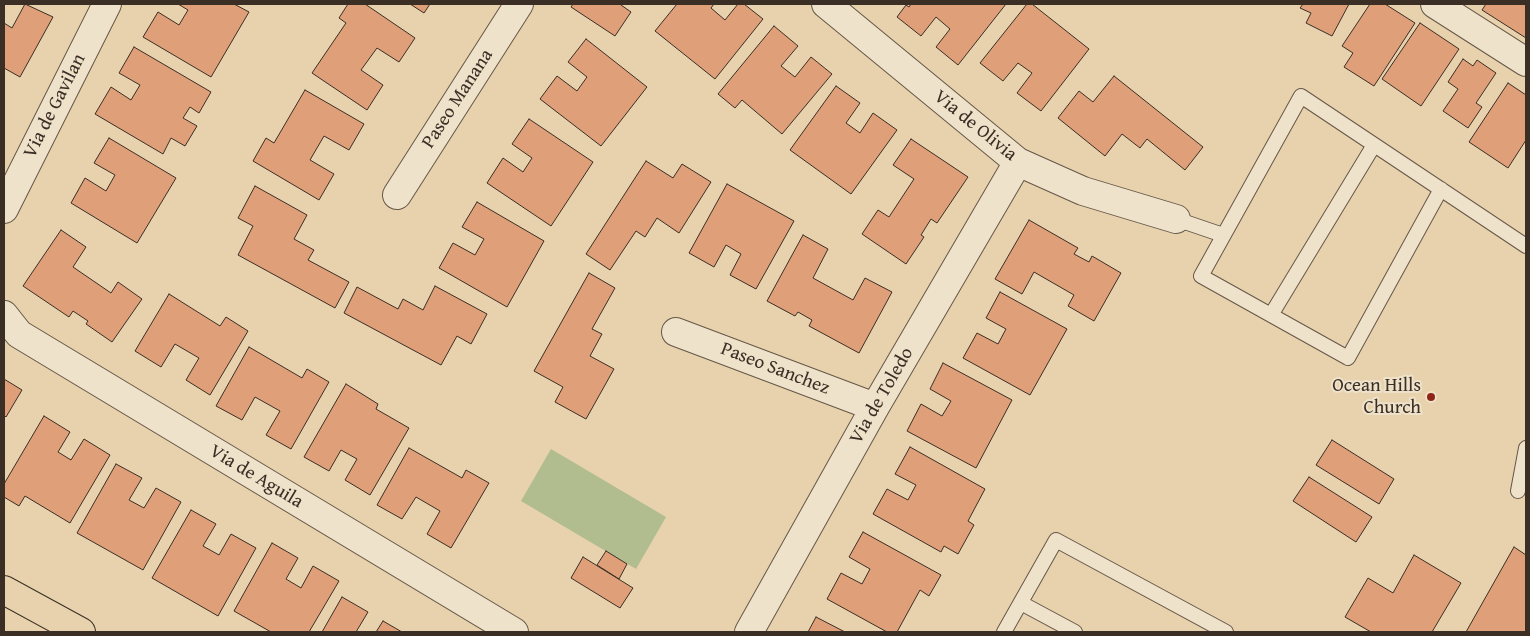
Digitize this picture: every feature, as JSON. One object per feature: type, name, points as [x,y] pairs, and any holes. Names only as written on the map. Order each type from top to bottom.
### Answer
[{"type":"main road","points":[[4,590],[81,632]]},
{"type":"street","name":"Via de Gavilan","points":[[4,208],[107,4]]},
{"type":"street","name":"Paseo Manana","points":[[397,195],[519,4]]},
{"type":"street","name":"Via de Olivia","points":[[826,4],[1018,162],[1083,191],[1176,220]]},
{"type":"street","points":[[1435,4],[1526,62]]},
{"type":"street","name":"Via de Toledo","points":[[749,632],[875,407],[1018,162]]},
{"type":"street","name":"Via de Aguila","points":[[4,315],[19,334],[514,632]]},
{"type":"street","name":"Paseo Sanchez","points":[[676,332],[875,407]]},
{"type":"lane","points":[[1441,189],[1348,358],[1201,276],[1301,96],[1374,145],[1441,189],[1526,246]]},
{"type":"lane","points":[[1271,315],[1374,145]]},
{"type":"lane","points":[[1176,220],[1223,235]]},
{"type":"lane","points":[[1518,491],[1526,448]]},
{"type":"lane","points":[[1004,632],[1056,540],[1226,632]]},
{"type":"lane","points":[[1021,602],[1075,632]]},
{"type":"green space","points":[[551,449],[666,517],[636,569],[521,501]]},
{"type":"building","points":[[25,4],[53,17],[20,77],[4,68],[4,23],[12,28]]},
{"type":"building","points":[[178,4],[234,4],[249,12],[211,77],[143,37],[158,12],[179,25],[188,10]]},
{"type":"building","points":[[348,4],[365,4],[415,38],[399,62],[377,48],[361,70],[383,85],[367,110],[312,73],[346,23],[339,18]]},
{"type":"building","points":[[410,4],[430,4],[424,13]]},
{"type":"building","points":[[573,4],[621,4],[631,12],[615,36],[571,7]]},
{"type":"building","points":[[677,4],[714,4],[711,8],[725,20],[738,4],[744,4],[763,19],[715,79],[655,31]]},
{"type":"building","points":[[911,4],[1006,4],[958,65],[936,47],[950,29],[936,17],[921,36],[897,17],[906,5],[909,7]]},
{"type":"building","points":[[1027,4],[1032,4],[1089,49],[1041,111],[1017,93],[1032,73],[1018,63],[1003,81],[980,63]]},
{"type":"building","points":[[1303,4],[1349,4],[1332,36],[1306,23],[1311,13],[1300,8]]},
{"type":"building","points":[[1370,4],[1385,4],[1415,23],[1374,86],[1344,67],[1353,53],[1342,46]]},
{"type":"building","points":[[1486,4],[1526,4],[1526,38],[1482,10]]},
{"type":"building","points":[[1420,23],[1459,49],[1421,106],[1382,79]]},
{"type":"building","points":[[774,26],[798,46],[781,66],[795,77],[811,57],[832,74],[782,134],[742,100],[735,108],[718,94]]},
{"type":"building","points":[[586,39],[647,87],[601,146],[540,99],[557,76],[577,91],[587,77],[568,62]]},
{"type":"building","points":[[134,47],[211,92],[199,113],[190,107],[183,118],[197,126],[185,146],[171,138],[163,154],[95,114],[111,87],[131,100],[140,85],[119,73]]},
{"type":"building","points":[[1463,59],[1473,66],[1477,60],[1496,73],[1476,103],[1482,107],[1468,128],[1443,111],[1458,89],[1448,82]]},
{"type":"building","points":[[1114,76],[1203,147],[1185,170],[1147,139],[1140,148],[1122,134],[1105,156],[1058,118],[1079,91],[1093,102]]},
{"type":"building","points":[[1508,83],[1526,95],[1526,140],[1508,168],[1469,142]]},
{"type":"building","points":[[836,86],[860,103],[846,123],[860,133],[873,113],[897,130],[851,194],[790,150]]},
{"type":"building","points":[[305,90],[364,124],[349,150],[324,136],[310,160],[334,174],[319,200],[253,161],[266,138],[274,143]]},
{"type":"building","points":[[529,119],[593,162],[551,226],[487,183],[503,158],[523,172],[532,158],[512,144]]},
{"type":"building","points":[[109,138],[176,178],[137,243],[71,203],[85,178],[106,191],[115,175],[94,163]]},
{"type":"building","points":[[911,139],[968,177],[937,223],[931,219],[921,235],[924,237],[906,264],[862,234],[878,210],[889,217],[914,179],[893,165]]},
{"type":"building","points":[[646,161],[673,178],[682,164],[711,182],[679,233],[657,218],[645,237],[636,231],[610,270],[586,254]]},
{"type":"building","points":[[727,184],[794,221],[756,289],[730,275],[741,254],[726,245],[714,267],[689,253]]},
{"type":"building","points":[[255,186],[307,215],[294,239],[314,250],[308,260],[349,282],[335,308],[238,255],[253,226],[238,218]]},
{"type":"building","points":[[477,202],[544,241],[507,307],[439,268],[453,243],[475,255],[484,239],[462,227]]},
{"type":"building","points":[[1029,220],[1078,248],[1074,254],[1089,262],[1092,256],[1121,273],[1094,321],[1068,306],[1074,295],[1034,272],[1022,294],[995,279]]},
{"type":"building","points":[[61,230],[86,247],[73,267],[111,293],[118,282],[142,299],[112,342],[86,324],[88,321],[73,311],[69,317],[23,286]]},
{"type":"building","points":[[803,235],[828,249],[813,278],[853,300],[865,278],[892,292],[859,353],[809,326],[812,320],[798,312],[795,316],[767,301]]},
{"type":"building","points":[[589,273],[615,288],[592,329],[602,334],[590,356],[614,369],[586,419],[555,402],[563,387],[534,371]]},
{"type":"building","points":[[435,286],[487,314],[471,344],[457,336],[441,365],[344,313],[357,287],[398,309],[403,299],[423,310]]},
{"type":"building","points":[[1000,292],[1067,329],[1030,395],[963,358],[977,333],[998,344],[1006,329],[986,318]]},
{"type":"building","points":[[169,294],[220,326],[226,317],[248,331],[210,395],[186,380],[199,358],[175,344],[161,367],[135,351]]},
{"type":"building","points":[[249,347],[302,378],[307,369],[329,382],[291,449],[266,435],[280,411],[255,397],[242,420],[216,406]]},
{"type":"building","points":[[943,363],[1012,400],[976,468],[907,431],[921,404],[942,416],[951,401],[930,389]]},
{"type":"building","points":[[4,379],[22,390],[6,417],[4,415]]},
{"type":"building","points":[[346,384],[378,404],[376,409],[409,428],[370,495],[345,480],[357,459],[341,450],[329,471],[304,457]]},
{"type":"building","points":[[44,416],[70,432],[58,452],[71,460],[84,439],[110,455],[70,523],[25,496],[19,506],[4,497],[4,484]]},
{"type":"building","points":[[1332,440],[1394,479],[1379,504],[1316,465]]},
{"type":"building","points":[[910,447],[985,489],[968,521],[974,525],[958,554],[944,546],[941,552],[873,514],[887,489],[908,500],[916,485],[895,474]]},
{"type":"building","points":[[409,448],[462,478],[466,470],[489,483],[451,548],[427,534],[440,511],[416,497],[402,519],[377,505]]},
{"type":"building","points":[[116,464],[142,478],[129,500],[144,508],[156,488],[181,502],[143,570],[77,533]]},
{"type":"building","points":[[1309,477],[1372,517],[1356,542],[1293,501]]},
{"type":"building","points":[[191,510],[216,524],[203,546],[219,555],[231,534],[256,548],[218,616],[152,578]]},
{"type":"building","points":[[863,532],[941,575],[929,596],[920,590],[897,632],[887,632],[827,599],[841,573],[862,584],[870,569],[849,557]]},
{"type":"building","points":[[272,543],[298,558],[286,579],[301,588],[313,566],[339,581],[309,632],[271,632],[234,611]]},
{"type":"building","points":[[1514,547],[1526,555],[1526,632],[1466,632]]},
{"type":"building","points":[[606,551],[627,564],[619,579],[597,565]]},
{"type":"building","points":[[1414,555],[1461,583],[1432,632],[1371,632],[1345,617],[1368,578],[1393,593]]},
{"type":"building","points":[[583,557],[633,588],[620,608],[571,578]]},
{"type":"building","points":[[342,597],[368,612],[356,632],[322,632]]},
{"type":"building","points":[[816,617],[845,632],[808,632]]},
{"type":"building","points":[[383,621],[402,632],[376,632]]},
{"type":"place","name":"Ocean Hills Church","points":[[1431,397]]}]
